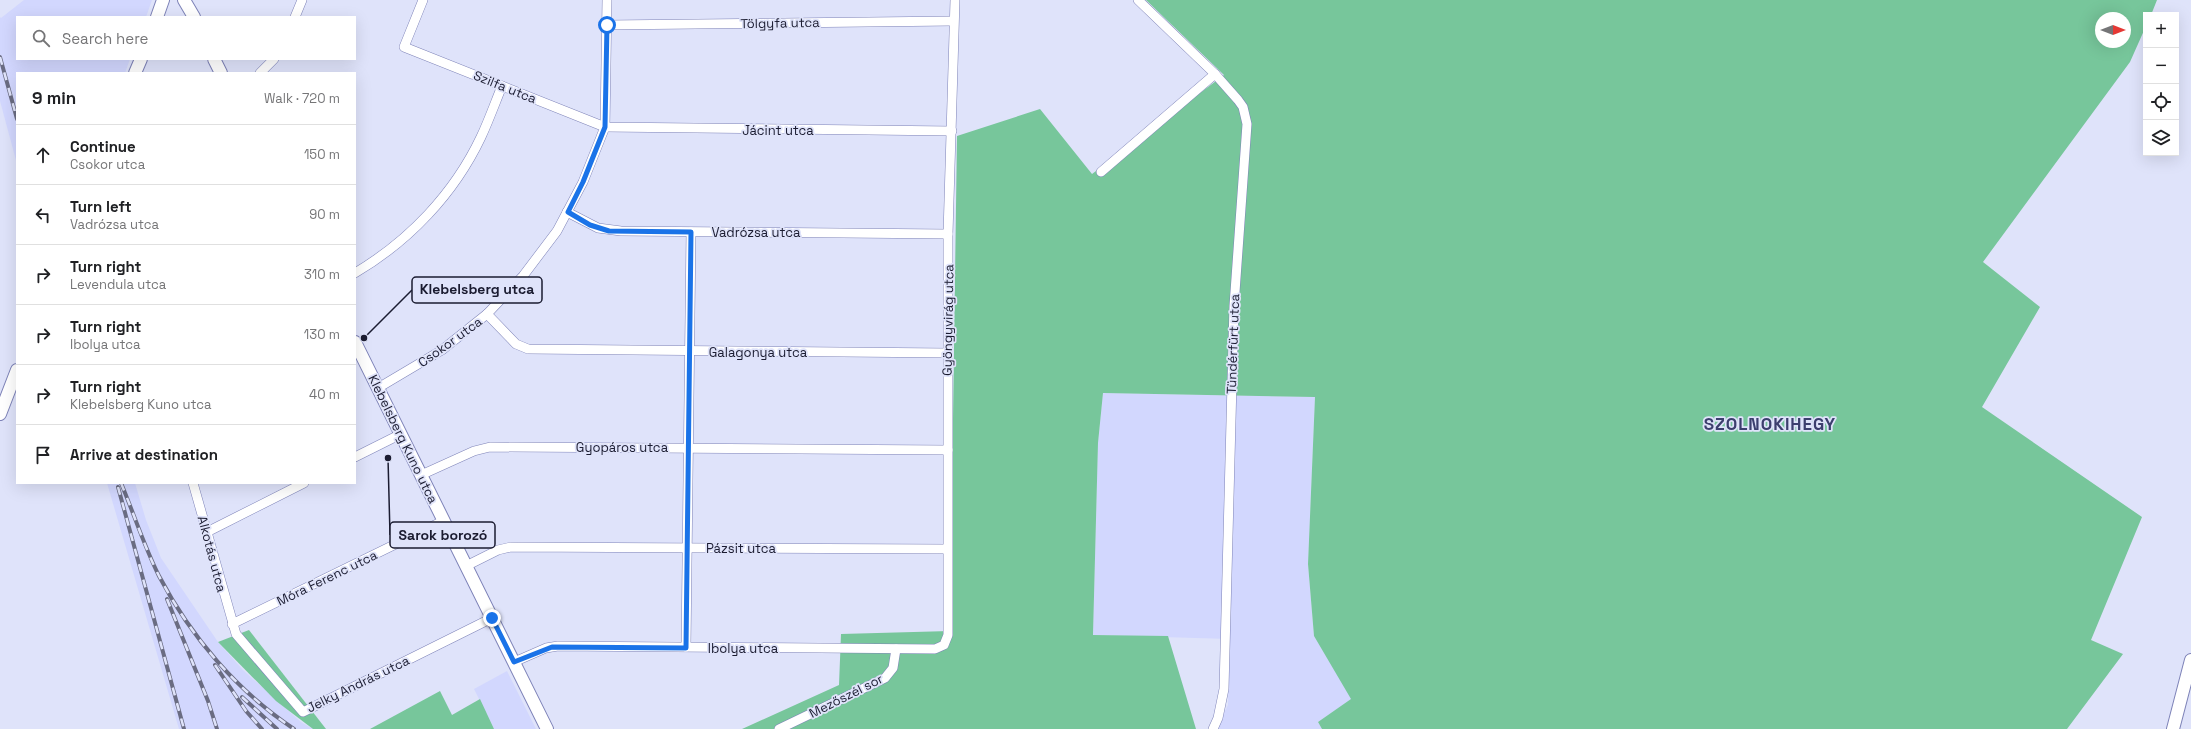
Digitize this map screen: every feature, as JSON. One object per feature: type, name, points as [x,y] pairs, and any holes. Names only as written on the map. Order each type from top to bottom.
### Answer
[{"type":"street","points":[[157,16],[163,0]]},
{"type":"street","points":[[184,0],[193,16]]},
{"type":"street","points":[[295,16],[302,0]]},
{"type":"street","name":"Szilfa utca","points":[[423,0],[404,47],[605,127]]},
{"type":"street","name":"Csokor utca","points":[[378,388],[442,350],[487,314],[538,257],[568,212],[586,176],[605,127],[607,0]]},
{"type":"street","name":"Gyöngyvirág utca","points":[[947,641],[948,234],[952,131],[953,21],[955,0]]},
{"type":"street","name":"Tündérfürt utca","points":[[1138,0],[1215,74],[1243,107],[1247,124],[1234,306],[1224,689],[1218,718],[1212,729]]},
{"type":"street","name":"Tölgyfa utca","points":[[607,25],[953,21]]},
{"type":"street","points":[[135,72],[141,60]]},
{"type":"street","points":[[214,60],[220,72]]},
{"type":"street","points":[[261,72],[273,60]]},
{"type":"street","points":[[1101,172],[1215,74]]},
{"type":"street","points":[[356,272],[389,252],[448,192],[480,138],[502,86]]},
{"type":"street","name":"Jácint utca","points":[[605,127],[952,131]]},
{"type":"street","name":"Vadrózsa utca","points":[[568,212],[590,225],[609,231],[948,234]]},
{"type":"street","points":[[686,648],[691,232]]},
{"type":"street","name":"Galagonya utca","points":[[487,314],[516,344],[528,349],[948,353]]},
{"type":"street","name":"Klebelsberg Kuno utca","points":[[356,347],[378,388],[547,729]]},
{"type":"street","points":[[0,414],[16,373]]},
{"type":"street","points":[[356,457],[401,434]]},
{"type":"street","name":"Gyopáros utca","points":[[421,475],[474,450],[490,447],[689,447],[948,450]]},
{"type":"street","name":"Alkotás utca","points":[[193,484],[232,624]]},
{"type":"street","points":[[207,532],[302,484]]},
{"type":"street","name":"Móra Ferenc utca","points":[[232,624],[443,521]]},
{"type":"street","name":"Pázsit utca","points":[[466,566],[498,550],[511,547],[947,549]]},
{"type":"street","name":"Jelky András utca","points":[[232,624],[240,642],[303,712],[492,618]]},
{"type":"street","name":"Ibolya utca","points":[[514,662],[552,647],[896,649],[940,648],[947,641]]},
{"type":"street","name":"Mezőszél sor","points":[[779,729],[885,678],[893,668],[896,649]]},
{"type":"street","points":[[2173,729],[2191,660]]},
{"type":"shaded area","points":[[24,0],[152,0],[146,16],[16,16],[16,60],[130,60],[125,72],[16,72],[16,160],[0,101],[0,17],[1,18]]},
{"type":"shaded area","points":[[1103,393],[1315,397],[1308,564],[1314,636],[1352,699],[1318,722],[1322,729],[1216,729],[1228,705],[1230,639],[1093,635],[1098,443]]},
{"type":"shaded area","points":[[107,484],[135,484],[146,520],[161,558],[218,642],[243,670],[301,722],[313,729],[179,729]]},
{"type":"shaded area","points":[[507,671],[536,729],[494,729],[474,689]]},
{"type":"green space","points":[[1146,0],[2157,0],[2152,12],[2143,12],[2143,33],[2130,62],[1983,262],[2040,307],[1982,407],[2142,517],[2091,640],[2123,654],[2067,729],[1322,729],[1318,722],[1351,699],[1314,636],[1308,564],[1315,397],[1103,393],[1098,443],[1093,635],[1168,636],[1196,729],[742,729],[839,685],[841,634],[950,631],[957,136],[1040,109],[1092,174],[1224,75]]},
{"type":"green space","points":[[249,630],[326,729],[313,729],[276,701],[218,642]]},
{"type":"green space","points":[[440,691],[452,715],[480,699],[494,729],[370,729]]},
{"type":"railway","points":[[0,57],[16,115]]},
{"type":"railway","points":[[121,484],[159,576],[186,620],[217,661],[235,680],[253,698],[294,729]]},
{"type":"railway","points":[[118,487],[184,729]]},
{"type":"railway","points":[[167,599],[208,701],[217,729]]},
{"type":"railway","points":[[215,665],[246,711],[262,729]]},
{"type":"railway","points":[[242,697],[277,729]]},
{"type":"place","name":"Klebelsberg utca","points":[[364,338]]},
{"type":"place","name":"Sarok borozó","points":[[388,458]]},
{"type":"district","name":"SZOLNOKIHEGY","points":[[1770,424]]},
{"type":"route","points":[[492,618],[514,662],[540,651],[558,646],[686,648],[687,457],[689,447],[691,232],[609,231],[590,225],[568,212],[597,151],[605,127],[607,25]]}]
